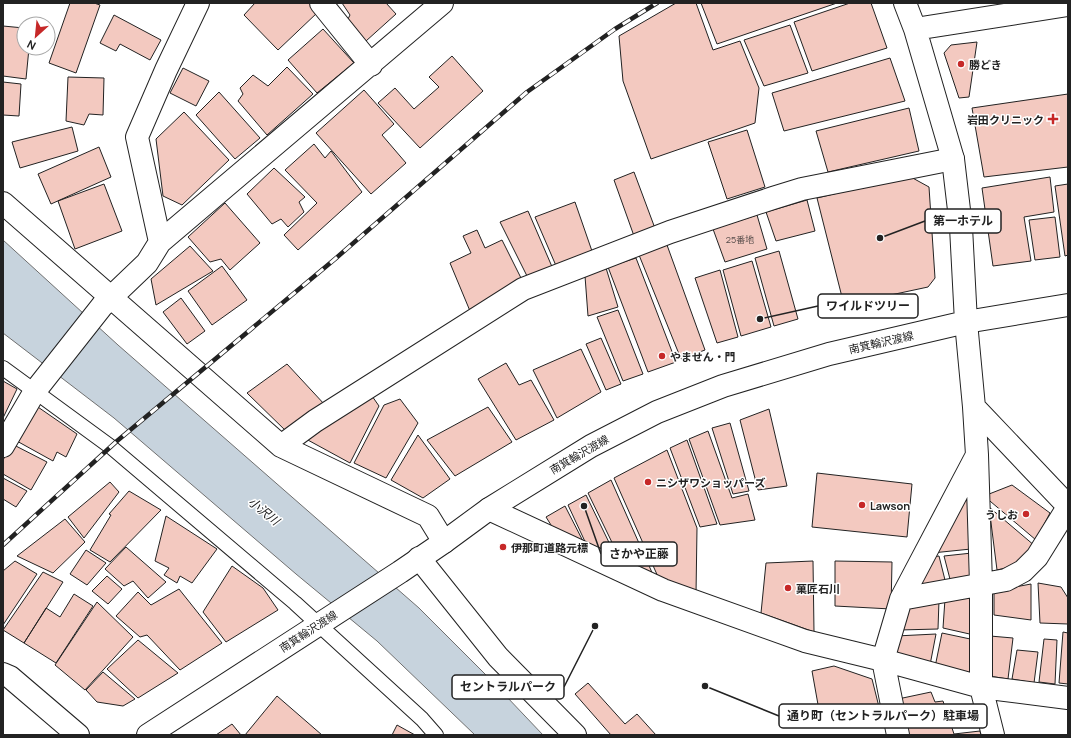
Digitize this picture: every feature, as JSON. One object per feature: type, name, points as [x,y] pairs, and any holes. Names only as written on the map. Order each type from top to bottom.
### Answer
[{"type":"main road","points":[[160,242],[137,137],[166,70],[198,3]]},
{"type":"main road","points":[[321,3],[371,65]]},
{"type":"main road","points":[[4,441],[37,388],[107,302],[147,263],[160,242],[371,65],[442,3]]},
{"type":"main road","points":[[904,3],[915,29],[953,159],[962,227],[966,322],[977,455],[981,584],[981,686],[992,735]]},
{"type":"main road","points":[[915,29],[1068,5]]},
{"type":"main road","points":[[281,446],[316,421],[523,289],[670,232],[802,189],[953,159]]},
{"type":"main road","points":[[3,203],[107,302],[196,374],[281,446],[428,516],[444,542]]},
{"type":"main road","name":"南箕輪沢渡線","points":[[148,735],[400,572],[489,509],[591,446],[657,412],[715,389],[828,354],[966,322],[1068,305]]},
{"type":"main road","points":[[901,599],[1006,580],[1023,571],[1043,549],[1068,506],[974,407]]},
{"type":"main road","points":[[898,735],[883,660],[901,599],[977,455]]},
{"type":"main road","points":[[489,509],[662,590],[805,641],[981,686],[1068,698]]},
{"type":"main road","points":[[419,558],[498,657],[575,735]]},
{"type":"main road","points":[[3,674],[16,682],[78,735]]},
{"type":"lane","points":[[3,368],[37,388],[324,620],[436,735]]},
{"type":"water","name":"小沢川","points":[[3,240],[118,345],[419,608],[543,735],[475,735],[377,641],[296,574],[114,418],[3,333]]},
{"type":"building","points":[[70,3],[94,3],[100,5],[76,73],[49,63],[51,56],[56,56],[56,43]]},
{"type":"building","points":[[255,3],[310,3],[318,12],[278,50],[244,15]]},
{"type":"building","points":[[342,3],[386,3],[396,14],[366,41],[347,21],[350,15]]},
{"type":"building","points":[[676,3],[696,3],[713,50],[740,41],[759,88],[755,123],[651,159],[623,81],[619,36]]},
{"type":"building","points":[[701,3],[837,3],[717,44]]},
{"type":"building","points":[[850,3],[871,3],[887,48],[812,71],[794,22]]},
{"type":"building","points":[[114,15],[161,40],[150,60],[120,44],[116,51],[100,43]]},
{"type":"building","points":[[790,25],[808,73],[764,86],[744,40]]},
{"type":"building","points":[[3,26],[16,27],[16,56],[28,56],[26,79],[3,76]]},
{"type":"building","points":[[323,29],[354,63],[317,93],[288,60]]},
{"type":"building","points":[[977,42],[969,97],[959,98],[944,53],[951,45]]},
{"type":"building","points":[[452,56],[483,91],[420,148],[378,103],[395,88],[414,109],[439,87],[429,77]]},
{"type":"building","points":[[890,58],[905,101],[784,131],[772,93]]},
{"type":"building","points":[[287,67],[313,94],[267,135],[238,101],[243,94],[240,88],[253,75],[268,86]]},
{"type":"building","points":[[183,68],[209,81],[196,106],[170,93]]},
{"type":"building","points":[[68,77],[104,78],[103,115],[89,114],[84,125],[66,121]]},
{"type":"building","points":[[3,82],[21,84],[19,116],[3,115]]},
{"type":"building","points":[[364,90],[394,124],[382,135],[406,163],[371,194],[316,133]]},
{"type":"building","points":[[219,92],[260,138],[235,159],[196,115]]},
{"type":"building","points":[[1068,94],[1068,167],[984,177],[972,108]]},
{"type":"building","points":[[909,108],[919,151],[828,172],[816,131]]},
{"type":"building","points":[[184,112],[229,160],[182,205],[163,196],[156,139]]},
{"type":"building","points":[[72,127],[78,151],[20,168],[12,142]]},
{"type":"building","points":[[747,130],[765,187],[727,199],[708,142]]},
{"type":"building","points":[[314,144],[325,158],[331,151],[362,192],[298,250],[284,235],[317,203],[285,170]]},
{"type":"building","points":[[99,147],[111,177],[51,204],[38,174]]},
{"type":"building","points":[[274,168],[305,197],[299,202],[304,212],[288,227],[281,219],[272,224],[247,194]]},
{"type":"building","points":[[634,172],[656,231],[634,236],[614,180]]},
{"type":"building","points":[[909,176],[929,187],[935,278],[928,287],[844,305],[817,198]]},
{"type":"building","points":[[1050,177],[1054,212],[1024,217],[1031,261],[993,266],[982,188]]},
{"type":"building","points":[[104,184],[122,231],[75,249],[58,201]]},
{"type":"building","points":[[1068,184],[1068,255],[1065,256],[1055,186]]},
{"type":"building","points":[[807,200],[815,231],[776,241],[766,212]]},
{"type":"building","points":[[575,202],[593,254],[557,268],[535,217]]},
{"type":"building","points":[[225,203],[260,243],[230,270],[221,259],[210,262],[188,237]]},
{"type":"building","points":[[528,211],[553,269],[528,278],[500,222]]},
{"type":"building","points":[[757,215],[767,249],[725,262],[713,229]]},
{"type":"building","points":[[1055,217],[1060,257],[1035,260],[1029,220]]},
{"type":"building","points":[[477,230],[485,248],[502,240],[522,280],[470,311],[450,263],[471,253],[463,236]]},
{"type":"building","points":[[667,245],[705,350],[681,359],[639,255]]},
{"type":"building","points":[[190,246],[213,271],[156,305],[151,279]]},
{"type":"building","points":[[779,251],[798,319],[774,326],[755,258]]},
{"type":"building","points":[[636,258],[676,362],[648,372],[608,267]]},
{"type":"building","points":[[752,261],[771,327],[741,336],[723,270]]},
{"type":"building","points":[[222,266],[247,300],[212,325],[188,291]]},
{"type":"building","points":[[606,268],[618,307],[588,316],[585,276]]},
{"type":"building","points":[[720,270],[738,337],[717,343],[695,278]]},
{"type":"building","points":[[181,298],[205,331],[187,344],[163,312]]},
{"type":"building","points":[[618,310],[643,374],[623,381],[597,317]]},
{"type":"building","points":[[601,338],[621,384],[606,390],[586,344]]},
{"type":"building","points":[[581,349],[601,392],[557,418],[533,370]]},
{"type":"building","points":[[506,363],[519,385],[531,380],[554,420],[516,440],[478,379]]},
{"type":"building","points":[[287,364],[325,405],[288,433],[247,393]]},
{"type":"building","points":[[3,381],[17,389],[3,418]]},
{"type":"building","points":[[372,396],[379,406],[350,463],[306,439]]},
{"type":"building","points":[[400,399],[418,423],[386,478],[354,463],[384,405]]},
{"type":"building","points":[[35,405],[77,434],[66,457],[57,452],[53,461],[15,440]]},
{"type":"building","points":[[488,407],[512,442],[455,476],[427,440]]},
{"type":"building","points":[[769,409],[787,486],[758,490],[740,420]]},
{"type":"building","points":[[730,423],[749,491],[733,494],[712,428]]},
{"type":"building","points":[[708,431],[732,498],[748,494],[755,520],[720,525],[689,439]]},
{"type":"building","points":[[418,435],[450,479],[423,498],[391,480]]},
{"type":"building","points":[[687,440],[717,524],[700,527],[670,448]]},
{"type":"building","points":[[12,444],[47,462],[31,490],[3,474],[3,460]]},
{"type":"building","points":[[667,450],[697,528],[696,594],[659,579],[614,478]]},
{"type":"building","name":"Lawson","points":[[817,473],[912,484],[907,537],[812,527]]},
{"type":"building","points":[[3,478],[27,491],[16,507],[3,499]]},
{"type":"building","points":[[611,480],[654,577],[622,563],[588,493]]},
{"type":"building","points":[[110,482],[119,492],[84,538],[68,517]]},
{"type":"building","points":[[1012,485],[1050,513],[1036,540],[984,496]]},
{"type":"building","points":[[129,491],[161,510],[110,562],[90,550],[111,515],[109,514]]},
{"type":"building","points":[[586,495],[618,561],[588,548],[568,505]]},
{"type":"building","points":[[959,500],[971,500],[971,549],[932,553]]},
{"type":"building","points":[[565,506],[585,545],[556,533],[546,517]]},
{"type":"building","points":[[989,507],[1035,546],[1018,565],[997,570]]},
{"type":"building","points":[[166,516],[217,549],[192,583],[180,576],[177,583],[164,575],[169,568],[155,561]]},
{"type":"building","points":[[65,519],[85,542],[53,573],[17,556]]},
{"type":"building","points":[[126,547],[166,582],[148,598],[133,581],[124,586],[105,569]]},
{"type":"building","points":[[86,550],[106,563],[87,585],[70,574]]},
{"type":"building","points":[[972,553],[973,579],[951,583],[944,556]]},
{"type":"building","points":[[939,556],[946,584],[913,591],[931,557]]},
{"type":"building","points":[[15,561],[37,574],[3,625],[3,571]]},
{"type":"building","name":"菓匠石川","points":[[813,561],[814,632],[761,613],[766,563]]},
{"type":"building","points":[[835,561],[892,562],[891,609],[835,606]]},
{"type":"building","points":[[232,566],[263,588],[278,610],[226,642],[203,612]]},
{"type":"building","points":[[43,572],[63,582],[24,643],[3,630]]},
{"type":"building","points":[[107,576],[122,589],[108,604],[92,591]]},
{"type":"building","points":[[1038,583],[1061,587],[1068,598],[1068,624],[1040,623]]},
{"type":"building","points":[[1031,584],[1031,620],[994,615],[994,591]]},
{"type":"building","points":[[179,589],[222,643],[180,670],[147,635],[140,637],[116,616],[138,592],[151,605]]},
{"type":"building","points":[[74,594],[93,606],[56,663],[24,643],[46,608],[60,617]]},
{"type":"building","points":[[975,597],[974,635],[943,628],[945,599]]},
{"type":"building","points":[[939,600],[938,629],[899,630],[907,604]]},
{"type":"building","points":[[97,602],[133,637],[85,690],[55,665]]},
{"type":"building","points":[[1063,632],[1068,633],[1068,684],[1059,683]]},
{"type":"building","points":[[942,633],[975,640],[973,678],[935,667]]},
{"type":"building","points":[[936,634],[930,665],[890,655],[896,636]]},
{"type":"building","points":[[990,636],[1013,638],[1008,679],[989,676]]},
{"type":"building","points":[[1044,639],[1057,640],[1055,684],[1039,682]]},
{"type":"building","points":[[138,640],[178,673],[138,698],[107,669]]},
{"type":"building","points":[[1017,650],[1038,652],[1034,683],[1012,679]]},
{"type":"building","points":[[834,666],[872,679],[881,715],[822,727],[812,671]]},
{"type":"building","points":[[103,672],[135,699],[123,706],[97,702],[86,690]]},
{"type":"building","points":[[588,683],[625,724],[637,714],[656,735],[611,735],[575,694]]},
{"type":"building","points":[[931,692],[935,702],[943,701],[954,734],[980,731],[981,735],[905,735],[898,699]]},
{"type":"building","points":[[277,696],[322,735],[245,735]]},
{"type":"building","points":[[232,724],[241,735],[216,735]]},
{"type":"building","points":[[397,725],[415,735],[392,735]]},
{"type":"railway","points":[[3,545],[117,441],[335,259],[527,92],[615,29],[657,3]]},
{"type":"place","name":"勝どき","points":[[961,64]]},
{"type":"place","name":"岩田クリニック","points":[[1053,119]]},
{"type":"place","name":"第一ホテル","points":[[880,238]]},
{"type":"place","name":"ワイルドツリー","points":[[760,319]]},
{"type":"place","name":"やません・門","points":[[662,356]]},
{"type":"place","name":"ニシザワショッパーズ","points":[[648,482]]},
{"type":"place","name":"Lawson","points":[[862,505]]},
{"type":"place","name":"さかや正藤","points":[[584,506]]},
{"type":"place","name":"うしお","points":[[1026,514]]},
{"type":"place","name":"伊那町道路元標","points":[[503,547]]},
{"type":"place","name":"菓匠石川","points":[[788,588]]},
{"type":"place","name":"セントラルパーク","points":[[595,626]]},
{"type":"place","name":"通り町（セントラルパーク）駐車場","points":[[705,686]]}]
